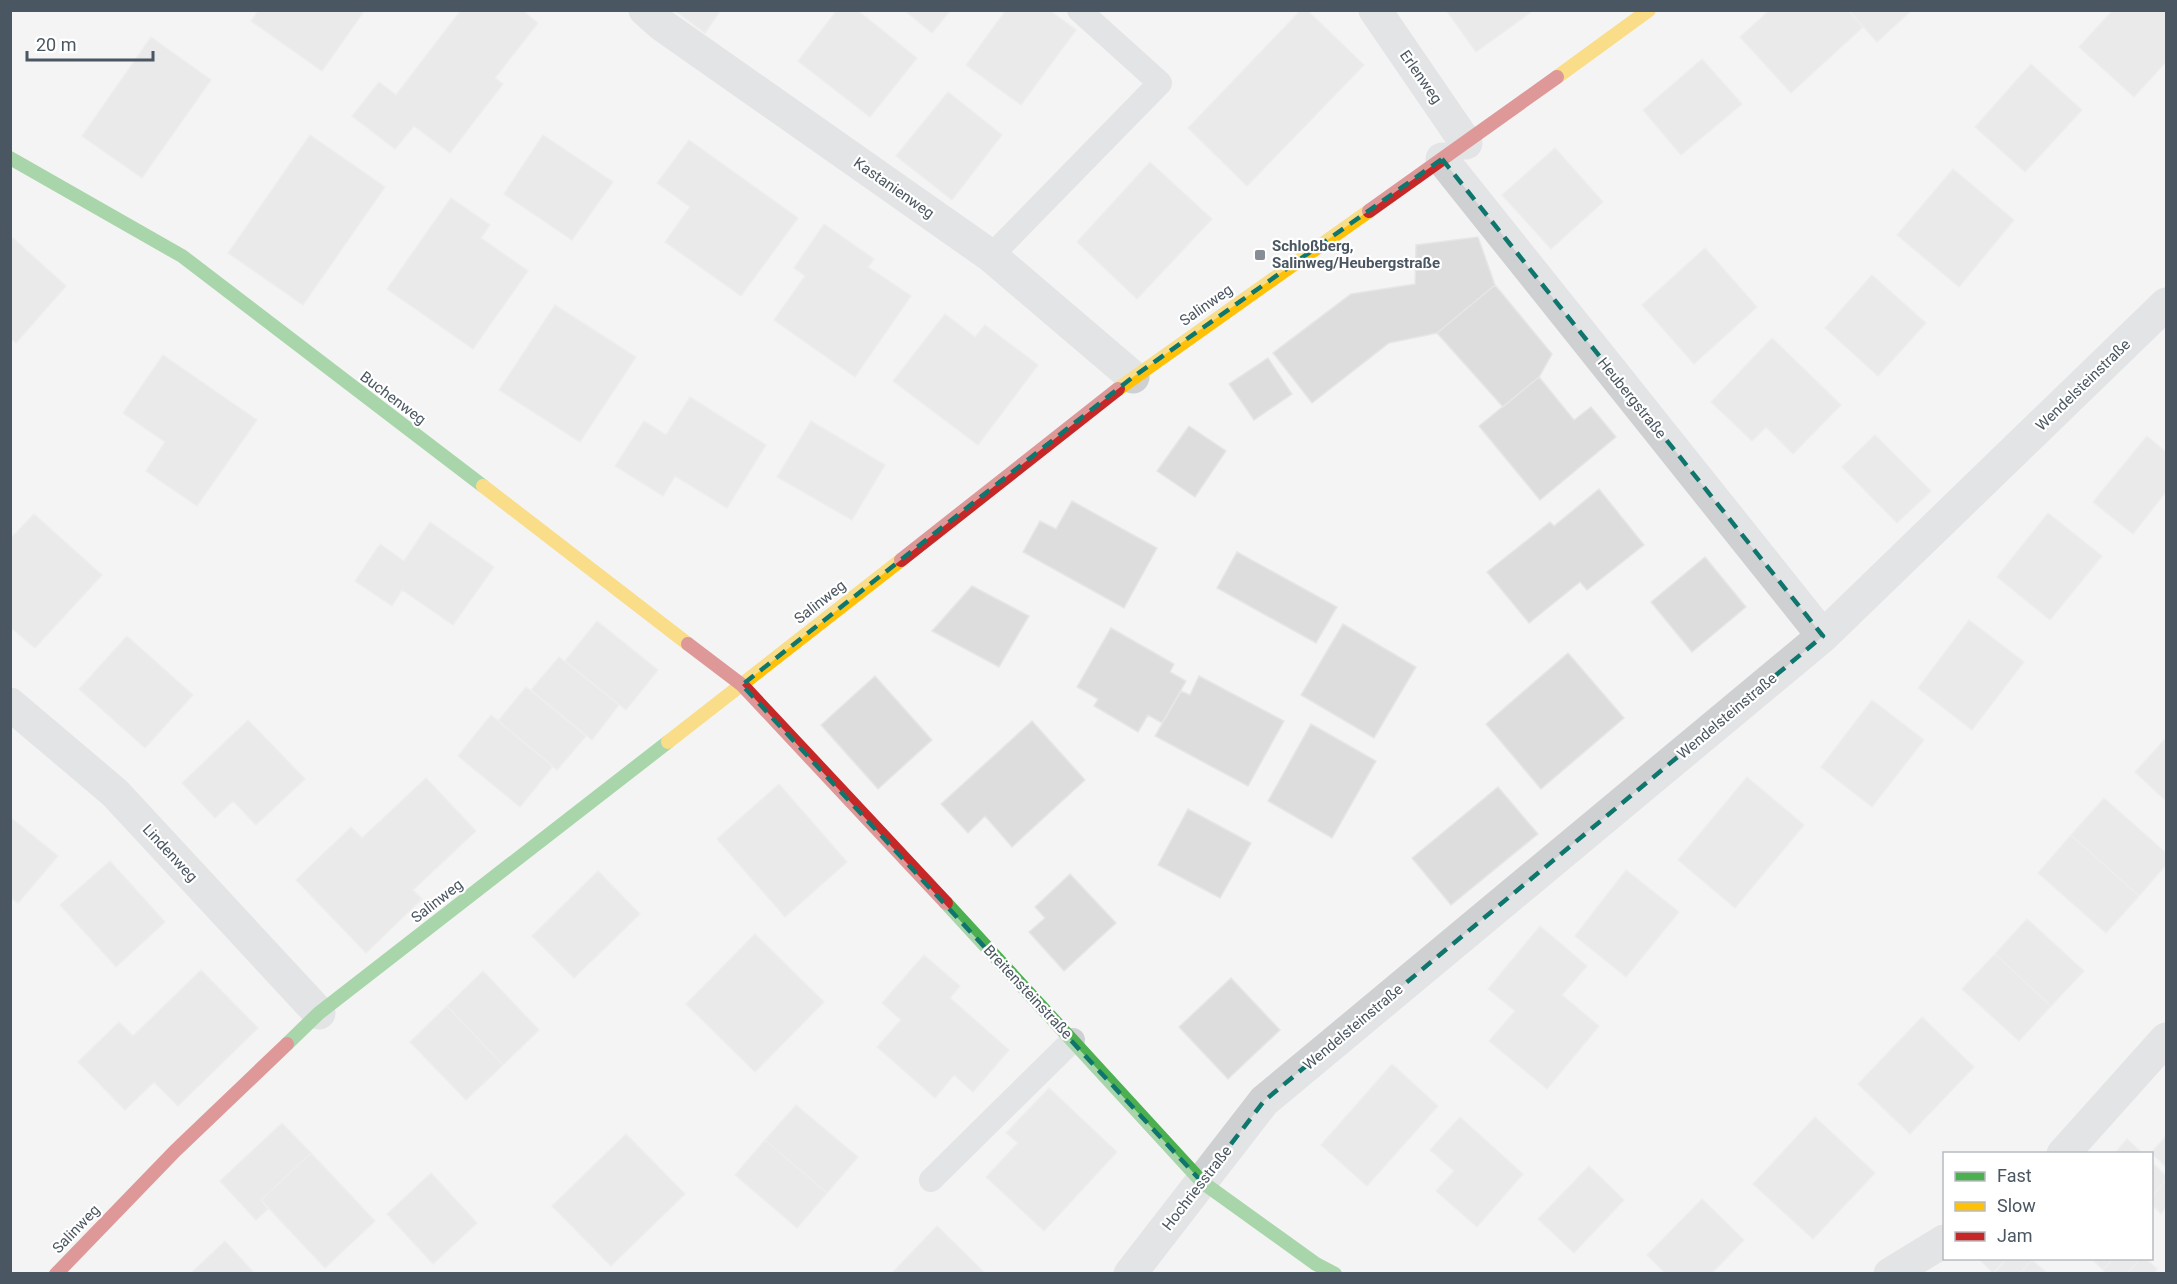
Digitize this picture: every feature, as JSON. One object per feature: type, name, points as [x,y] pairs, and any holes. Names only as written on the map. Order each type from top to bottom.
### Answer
[{"type":"street","name":"Kastanienweg","points":[[645,10],[662,25],[991,256],[1133,377]]},
{"type":"street","name":"Erlenweg","points":[[1375,10],[1454,151]]},
{"type":"street","name":"Salinweg","points":[[56,1274],[175,1151],[319,1013],[742,685],[1133,377],[1454,151],[1649,10]]},
{"type":"street","name":"Heubergstraße","points":[[1454,151],[1823,636]]},
{"type":"street","name":"Buchenweg","points":[[10,158],[182,256],[742,685]]},
{"type":"street","name":"Wendelsteinstraße","points":[[1264,1101],[1823,636],[2166,304]]},
{"type":"street","name":"Breitensteinstraße","points":[[742,685],[1202,1182],[1319,1270]]},
{"type":"street","name":"Lindenweg","points":[[10,704],[115,793],[319,1013]]},
{"type":"street","points":[[2065,1152],[2166,1039]]},
{"type":"street","name":"Hochriesstraße","points":[[1130,1274],[1264,1101]]},
{"type":"street","points":[[1890,1274],[1943,1242]]},
{"type":"lane","points":[[991,256],[1160,83],[1079,10]]},
{"type":"lane","points":[[931,1180],[1073,1040]]},
{"type":"highlighted area","points":[[1442,159],[1823,636],[1264,1101],[1202,1182],[742,685],[1133,377]]},
{"type":"building","points":[[259,10],[365,10],[322,71],[251,21]]},
{"type":"building","points":[[461,10],[522,10],[538,23],[495,78],[503,84],[450,153],[414,126],[395,149],[352,116],[379,82],[396,95]]},
{"type":"building","points":[[674,10],[721,10],[705,33]]},
{"type":"building","points":[[837,10],[857,10],[917,58],[870,117],[798,61]]},
{"type":"building","points":[[904,10],[951,10],[932,33]]},
{"type":"building","points":[[1006,10],[1049,10],[1076,30],[1021,105],[966,65]]},
{"type":"building","points":[[1301,10],[1307,10],[1364,65],[1247,186],[1188,128]]},
{"type":"building","points":[[1446,10],[1534,10],[1476,52]]},
{"type":"building","points":[[1770,10],[1848,10],[1863,27],[1791,93],[1740,37]]},
{"type":"building","points":[[1848,10],[1912,10],[1877,42]]},
{"type":"building","points":[[2113,10],[2164,10],[2166,13],[2166,62],[2134,97],[2079,47]]},
{"type":"building","points":[[151,37],[211,80],[142,178],[82,136]]},
{"type":"building","points":[[1702,59],[1742,104],[1681,155],[1643,110]]},
{"type":"building","points":[[2031,64],[2082,110],[2025,172],[1975,127]]},
{"type":"building","points":[[948,92],[1002,135],[952,200],[896,156]]},
{"type":"building","points":[[310,135],[385,187],[303,305],[228,253]]},
{"type":"building","points":[[543,135],[613,182],[572,240],[504,194]]},
{"type":"building","points":[[689,140],[798,218],[741,296],[665,242],[690,207],[657,183]]},
{"type":"building","points":[[1555,148],[1603,202],[1551,249],[1502,195]]},
{"type":"building","points":[[1150,162],[1212,219],[1137,299],[1077,242]]},
{"type":"building","points":[[1953,169],[2014,220],[1959,287],[1897,235]]},
{"type":"building","points":[[451,198],[490,225],[481,238],[528,271],[473,349],[387,289]]},
{"type":"building","points":[[824,224],[874,259],[868,267],[911,296],[855,377],[774,320],[805,276],[794,268]]},
{"type":"building","points":[[1478,237],[1495,285],[1437,333],[1389,343],[1312,403],[1273,353],[1351,294],[1415,284],[1416,245]]},
{"type":"building","points":[[13,238],[66,286],[16,343],[10,338],[10,241]]},
{"type":"building","points":[[1705,248],[1757,307],[1694,364],[1642,305]]},
{"type":"building","points":[[1872,275],[1926,323],[1878,376],[1825,328]]},
{"type":"building","points":[[1495,285],[1552,354],[1539,377],[1503,407],[1437,333]]},
{"type":"building","points":[[555,305],[636,357],[580,442],[499,390]]},
{"type":"building","points":[[945,314],[975,337],[985,325],[1038,365],[978,445],[893,381]]},
{"type":"building","points":[[1772,338],[1841,405],[1793,454],[1766,427],[1752,441],[1711,402]]},
{"type":"building","points":[[163,355],[257,420],[197,506],[146,471],[165,442],[123,413]]},
{"type":"building","points":[[1268,358],[1292,394],[1254,420],[1229,384]]},
{"type":"building","points":[[1539,377],[1574,420],[1591,407],[1616,437],[1540,500],[1479,426]]},
{"type":"building","points":[[690,397],[766,445],[727,508],[675,476],[663,496],[615,466],[644,421],[666,435]]},
{"type":"building","points":[[811,421],[885,465],[852,520],[777,477]]},
{"type":"building","points":[[1189,426],[1226,451],[1195,497],[1157,471]]},
{"type":"building","points":[[1875,435],[1931,491],[1897,523],[1842,467]]},
{"type":"building","points":[[2147,436],[2166,452],[2166,492],[2133,534],[2093,502]]},
{"type":"building","points":[[1599,489],[1644,545],[1587,590],[1580,582],[1529,623],[1487,572],[1550,522],[1554,526]]},
{"type":"building","points":[[1072,501],[1157,548],[1124,608],[1023,552],[1040,521],[1056,529]]},
{"type":"building","points":[[2048,513],[2102,556],[2050,620],[1997,577]]},
{"type":"building","points":[[34,514],[102,575],[35,648],[10,627],[10,539]]},
{"type":"building","points":[[430,522],[494,567],[453,625],[402,590],[392,606],[355,581],[380,544],[404,561]]},
{"type":"building","points":[[1237,552],[1337,607],[1316,643],[1217,588]]},
{"type":"building","points":[[1705,557],[1746,607],[1692,652],[1651,602]]},
{"type":"building","points":[[972,586],[1029,616],[999,667],[932,631]]},
{"type":"building","points":[[1969,620],[2024,662],[1972,730],[1918,688]]},
{"type":"building","points":[[597,621],[658,670],[626,710],[565,661]]},
{"type":"building","points":[[1343,624],[1416,667],[1374,738],[1301,695]]},
{"type":"building","points":[[1111,628],[1174,664],[1170,672],[1186,681],[1162,723],[1148,715],[1138,732],[1094,706],[1098,699],[1077,687]]},
{"type":"building","points":[[127,636],[193,695],[145,748],[79,689]]},
{"type":"building","points":[[1568,653],[1624,718],[1541,789],[1486,724]]},
{"type":"building","points":[[559,657],[619,705],[592,740],[531,690]]},
{"type":"building","points":[[875,676],[932,740],[878,789],[821,725]]},
{"type":"building","points":[[1199,676],[1284,721],[1248,786],[1155,736],[1181,691],[1190,695]]},
{"type":"building","points":[[526,687],[586,736],[557,770],[498,721]]},
{"type":"building","points":[[1872,700],[1924,740],[1872,807],[1821,767]]},
{"type":"building","points":[[491,715],[553,766],[520,807],[458,756]]},
{"type":"building","points":[[248,720],[305,779],[256,825],[233,801],[215,818],[182,783]]},
{"type":"building","points":[[1032,721],[1085,780],[1012,847],[985,816],[968,833],[941,804]]},
{"type":"building","points":[[1311,724],[1376,761],[1332,838],[1268,801]]},
{"type":"building","points":[[2166,738],[2166,801],[2135,772]]},
{"type":"building","points":[[1747,777],[1804,825],[1735,908],[1678,860]]},
{"type":"building","points":[[426,778],[476,831],[413,890],[422,899],[366,953],[296,880],[351,827],[362,838]]},
{"type":"building","points":[[779,784],[847,862],[785,917],[717,839]]},
{"type":"building","points":[[1498,787],[1538,834],[1451,905],[1412,858]]},
{"type":"building","points":[[2104,798],[2166,853],[2166,865],[2139,896],[2071,835]]},
{"type":"building","points":[[1188,809],[1251,843],[1220,898],[1158,865]]},
{"type":"building","points":[[10,817],[58,856],[18,903],[10,897]]},
{"type":"building","points":[[2071,835],[2139,896],[2106,933],[2038,873]]},
{"type":"building","points":[[110,861],[165,922],[116,967],[60,905]]},
{"type":"building","points":[[1626,870],[1679,912],[1626,977],[1575,936]]},
{"type":"building","points":[[598,871],[640,914],[574,978],[532,936]]},
{"type":"building","points":[[1070,874],[1116,923],[1064,971],[1029,932],[1045,918],[1035,907]]},
{"type":"building","points":[[2027,919],[2084,971],[2051,1006],[1995,954]]},
{"type":"building","points":[[1540,926],[1587,966],[1562,995],[1599,1026],[1547,1089],[1489,1041],[1515,1011],[1488,989]]},
{"type":"building","points":[[755,934],[824,1002],[755,1072],[686,1004]]},
{"type":"building","points":[[1995,954],[2051,1006],[2019,1041],[1962,989]]},
{"type":"building","points":[[924,955],[960,986],[950,998],[1009,1050],[973,1092],[954,1075],[935,1098],[877,1047],[901,1020],[882,1003]]},
{"type":"building","points":[[201,970],[258,1028],[178,1106],[154,1082],[125,1110],[78,1062],[119,1022],[133,1036]]},
{"type":"building","points":[[483,971],[539,1030],[503,1065],[447,1006]]},
{"type":"building","points":[[1231,978],[1280,1030],[1228,1079],[1179,1027]]},
{"type":"building","points":[[447,1006],[503,1065],[466,1100],[410,1042]]},
{"type":"building","points":[[1922,1017],[1974,1067],[1910,1134],[1858,1084]]},
{"type":"building","points":[[1392,1064],[1438,1106],[1367,1186],[1321,1145]]},
{"type":"building","points":[[1049,1088],[1117,1152],[1044,1231],[986,1177],[1018,1143],[1006,1133]]},
{"type":"building","points":[[796,1105],[858,1157],[827,1193],[765,1140]]},
{"type":"building","points":[[1460,1117],[1523,1174],[1477,1227],[1436,1191],[1454,1171],[1430,1150]]},
{"type":"building","points":[[1815,1117],[1875,1173],[1813,1239],[1753,1184]]},
{"type":"building","points":[[282,1123],[311,1153],[261,1200],[268,1209],[256,1220],[220,1181]]},
{"type":"building","points":[[626,1134],[685,1194],[611,1266],[552,1206]]},
{"type":"building","points":[[2166,1136],[2166,1167],[2152,1152]]},
{"type":"building","points":[[2127,1139],[2141,1152],[2116,1152]]},
{"type":"building","points":[[765,1140],[827,1193],[797,1228],[735,1175]]},
{"type":"building","points":[[311,1153],[375,1221],[325,1268],[261,1200]]},
{"type":"building","points":[[2155,1165],[2166,1176],[2166,1180],[2153,1195],[2153,1167]]},
{"type":"building","points":[[1589,1166],[1624,1200],[1574,1253],[1538,1219]]},
{"type":"building","points":[[431,1173],[477,1223],[433,1264],[387,1214]]},
{"type":"building","points":[[2166,1180],[2166,1207],[2161,1214],[2153,1206],[2153,1195]]},
{"type":"building","points":[[1702,1199],[1744,1240],[1711,1274],[1666,1274],[1647,1255]]},
{"type":"building","points":[[937,1226],[986,1274],[891,1274]]},
{"type":"building","points":[[225,1241],[255,1274],[190,1274]]},
{"type":"building","points":[[1980,1260],[2005,1260],[1993,1273]]},
{"type":"building","points":[[2005,1260],[2032,1260],[2019,1274],[1994,1274]]},
{"type":"building","points":[[2032,1260],[2046,1272],[2019,1274]]},
{"type":"building","points":[[2093,1260],[2112,1260],[2103,1270]]},
{"type":"building","points":[[2112,1260],[2139,1260],[2127,1274],[2107,1274],[2103,1270]]},
{"type":"building","points":[[2139,1260],[2147,1260],[2157,1269],[2154,1274],[2127,1274]]},
{"type":"traffic: fast","points":[[10,158],[182,256],[483,486]]},
{"type":"traffic: fast","points":[[287,1044],[319,1013],[668,742]]},
{"type":"traffic: fast","points":[[946,903],[1202,1182],[1316,1264],[1335,1274]]},
{"type":"traffic: slow","points":[[1557,77],[1649,10]]},
{"type":"traffic: slow","points":[[1118,389],[1369,211]]},
{"type":"traffic: slow","points":[[483,486],[688,644]]},
{"type":"traffic: slow","points":[[668,742],[901,560]]},
{"type":"traffic: jam","points":[[1369,211],[1557,77]]},
{"type":"traffic: jam","points":[[901,560],[1118,389]]},
{"type":"traffic: jam","points":[[688,644],[742,685],[946,903]]},
{"type":"traffic: jam","points":[[56,1274],[175,1151],[287,1044]]},
{"type":"place","name":"Schloßberg, Salinweg/Heubergstraße","points":[[1260,255]]}]
